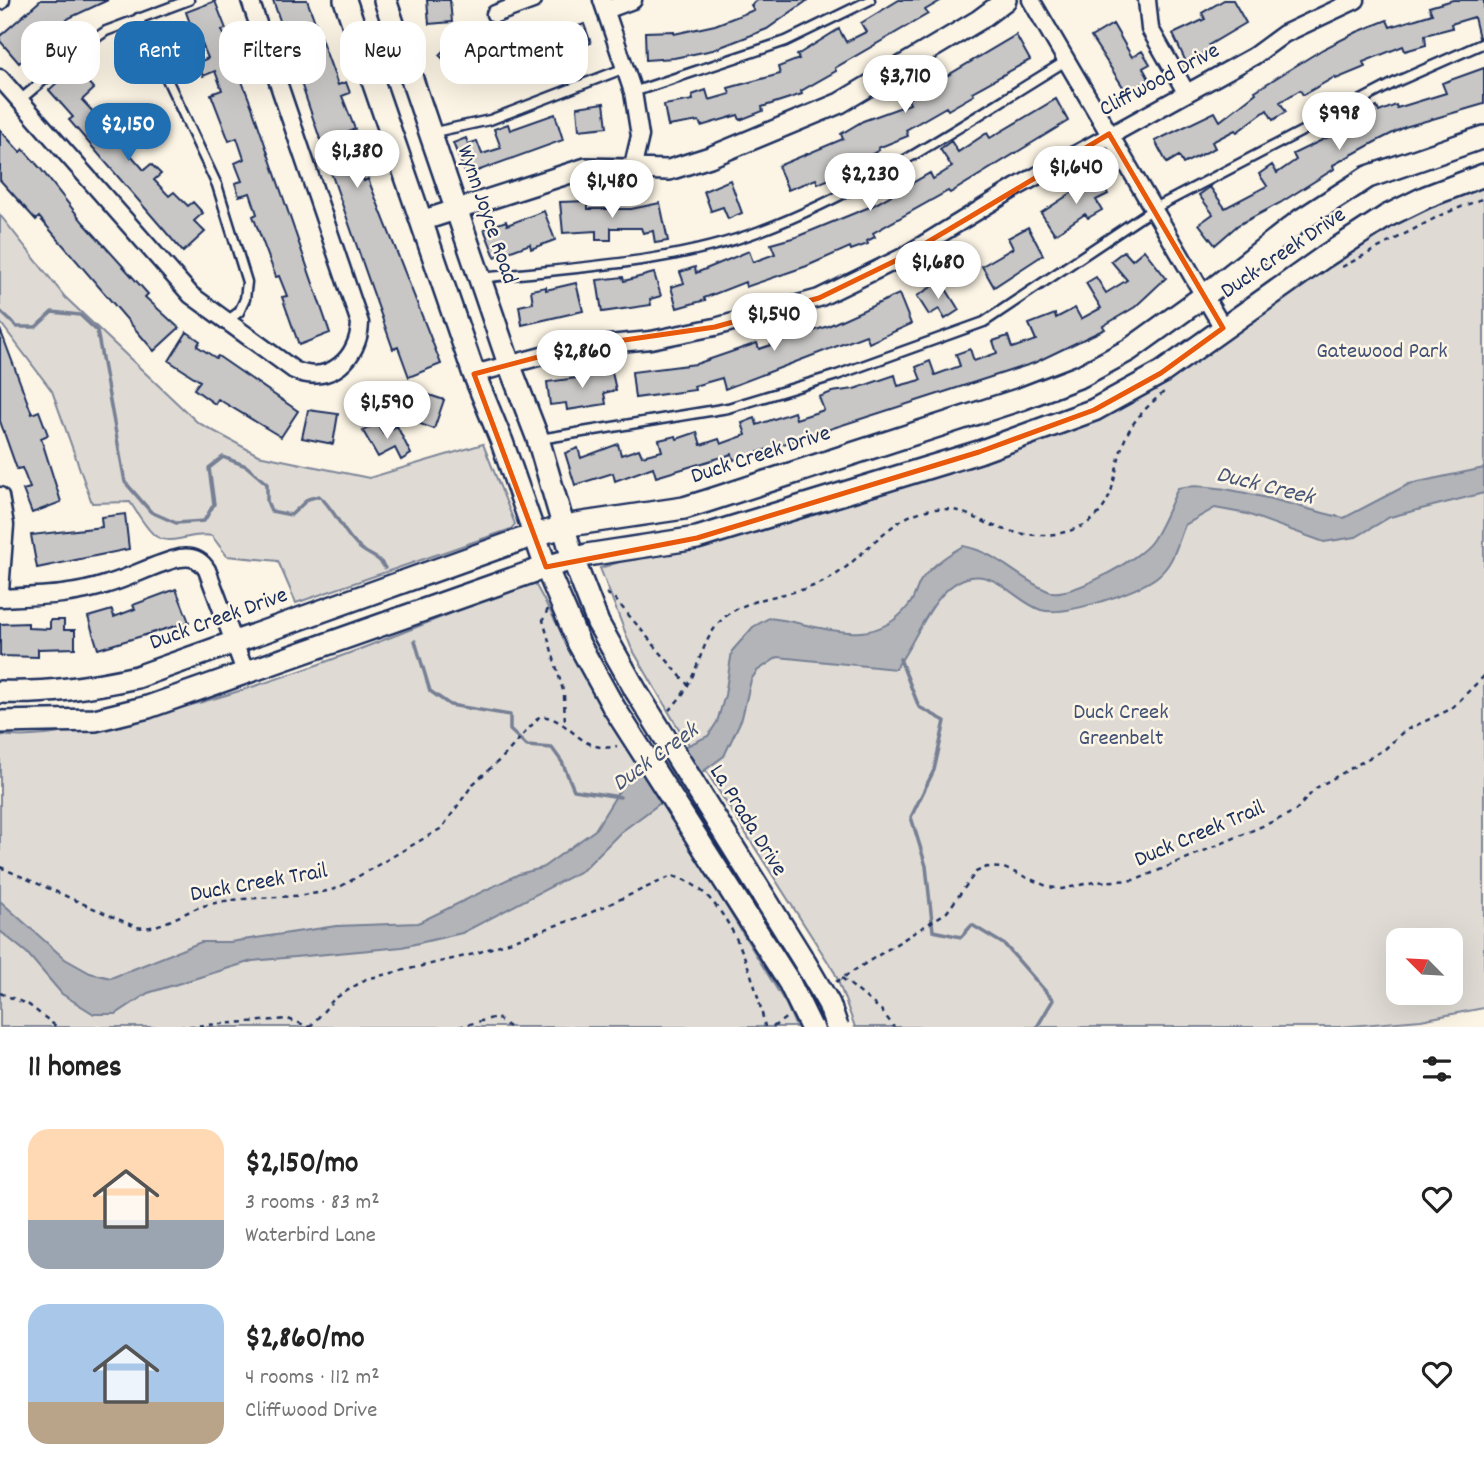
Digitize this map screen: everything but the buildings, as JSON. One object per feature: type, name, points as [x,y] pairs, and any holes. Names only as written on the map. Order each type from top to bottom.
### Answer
[{"type":"main road","points":[[345,0],[474,374],[502,442],[546,567],[579,644],[612,706],[789,982],[811,1027]]},
{"type":"main road","name":"Wynn Joyce Road","points":[[385,0],[509,364],[538,439],[563,527]]},
{"type":"main road","name":"Duck Creek Drive","points":[[0,692],[33,694],[91,687],[137,677],[534,535],[563,527],[696,505],[1021,400],[1081,376],[1129,350],[1204,296],[1301,220],[1368,177],[1484,137]]},
{"type":"main road","name":"Duck Creek Drive","points":[[0,722],[95,720],[148,707],[546,567],[573,559],[698,538],[979,452],[1106,405],[1161,373],[1387,216],[1426,197],[1484,175]]},
{"type":"main road","name":"La Prada Drive","points":[[563,527],[598,623],[636,691],[804,961],[829,1004],[837,1027]]},
{"type":"street","points":[[0,78],[191,295],[225,322],[307,376],[331,372],[355,351],[360,323],[250,0]]},
{"type":"street","points":[[495,13],[533,0]]},
{"type":"street","points":[[632,170],[640,135],[634,92],[604,5],[633,0]]},
{"type":"street","points":[[421,221],[586,168],[668,170],[710,157],[840,103],[979,20],[1006,0]]},
{"type":"street","points":[[1031,0],[1223,328]]},
{"type":"street","points":[[1147,0],[1150,29],[1186,92]]},
{"type":"street","name":"Cliffwood Drive","points":[[474,374],[576,346],[651,340],[715,327],[819,298],[901,258],[1109,134],[1254,56],[1284,34],[1356,0]]},
{"type":"street","points":[[0,496],[5,525],[0,591]]},
{"type":"street","points":[[0,598],[60,595],[106,585],[180,558],[194,558],[202,562],[208,570],[246,674]]},
{"type":"lane","points":[[20,100],[106,31],[189,0]]},
{"type":"lane","points":[[634,92],[786,41],[870,0]]},
{"type":"lane","points":[[138,18],[217,185],[247,282],[245,299],[239,312],[225,322]]},
{"type":"lane","points":[[538,439],[728,408],[837,375],[984,322],[1153,209],[1396,82],[1484,43]]},
{"type":"lane","points":[[480,278],[662,258],[758,231],[854,189],[1066,61]]},
{"type":"lane","points":[[430,133],[490,120],[625,68]]},
{"type":"path","points":[[1335,270],[1441,215],[1484,198]]},
{"type":"path","points":[[667,712],[688,685],[705,645],[727,616],[744,605],[812,589],[836,575],[892,527],[920,512],[935,509],[956,510],[1011,532],[1036,536],[1080,527],[1097,516],[1107,504],[1114,486],[1122,446],[1132,426],[1147,407],[1173,385]]},
{"type":"path","points":[[599,593],[610,594],[615,599],[688,685]]},
{"type":"path","points":[[549,608],[543,620],[565,694],[565,727]]},
{"type":"path","name":"Duck Creek Trail","points":[[832,985],[947,912],[976,872],[987,867],[1004,868],[1049,887],[1062,889],[1094,882],[1136,880],[1296,811],[1315,788],[1385,749],[1404,731],[1451,709],[1484,676]]},
{"type":"path","name":"Duck Creek Trail","points":[[0,867],[143,929],[203,906],[230,900],[319,893],[338,888],[442,828],[473,784],[540,716],[554,719],[585,743],[605,748],[619,746]]},
{"type":"path","points":[[179,1027],[288,1019],[310,1027],[334,999],[366,979],[474,954],[583,916],[672,876],[686,879],[714,904],[733,934],[748,961],[765,1027]]},
{"type":"path","points":[[842,978],[881,1010],[894,1027]]},
{"type":"path","points":[[0,992],[29,1005],[57,1027]]},
{"type":"path","points":[[773,1027],[793,1013]]},
{"type":"path","points":[[459,1027],[496,1017],[509,1027]]},
{"type":"highlighted area","points":[[1109,134],[1223,328],[1161,373],[1094,410],[979,452],[697,538],[546,567],[474,374],[576,347],[715,327],[819,298],[901,258]]},
{"type":"green space","name":"Duck Creek Greenbelt","points":[[1484,183],[1484,1008],[1421,1020],[1339,1027],[855,1027],[835,973],[674,721],[631,647],[600,568],[1112,410],[1399,217]]},
{"type":"green space","points":[[0,215],[65,297],[197,422],[258,455],[369,478],[483,444],[515,524],[511,529],[296,603],[278,561],[227,556],[212,536],[163,539],[150,530],[130,502],[92,503],[52,391],[0,322]]},
{"type":"green space","points":[[533,580],[587,679],[786,1004],[796,1027],[0,1027],[0,735],[40,736],[65,732],[214,699],[322,663]]},
{"type":"shaded area","points":[[1484,468],[1484,493],[1390,517],[1356,537],[1324,542],[1247,514],[1215,508],[1185,525],[1171,559],[1158,576],[1119,596],[1083,607],[1041,610],[990,579],[971,577],[958,582],[936,602],[895,669],[778,657],[757,671],[751,680],[742,718],[724,756],[621,832],[583,870],[462,933],[402,947],[252,961],[148,993],[116,1014],[94,1014],[62,994],[27,953],[0,931],[0,901],[65,959],[90,973],[111,978],[201,942],[230,942],[336,926],[418,923],[519,874],[542,868],[595,830],[622,786],[665,756],[708,736],[717,722],[725,695],[732,651],[753,627],[769,618],[844,632],[878,628],[894,620],[909,605],[921,580],[930,570],[963,546],[987,554],[1048,591],[1071,590],[1103,576],[1145,549],[1160,528],[1178,488],[1195,486],[1237,491],[1344,518],[1409,484]]},
{"type":"waterway","points":[[0,311],[17,327],[36,327],[52,312],[80,315],[97,331],[125,482],[151,512],[176,523],[204,521],[214,504],[209,468],[223,457],[246,466],[267,484],[267,501],[271,511],[291,515],[308,499],[319,496],[354,543],[380,561],[385,568]]},
{"type":"waterway","name":"Duck Creek","points":[[415,641],[430,691],[450,705],[510,715],[510,730],[527,746],[552,748],[562,762],[574,790],[620,797]]},
{"type":"waterway","points":[[900,659],[919,707],[945,721],[934,770],[911,817],[926,866],[933,931],[961,937],[972,925],[1005,945],[1053,1000],[1037,1027]]},
{"type":"park label","name":"Gatewood Park","points":[[1382,352]]}]
